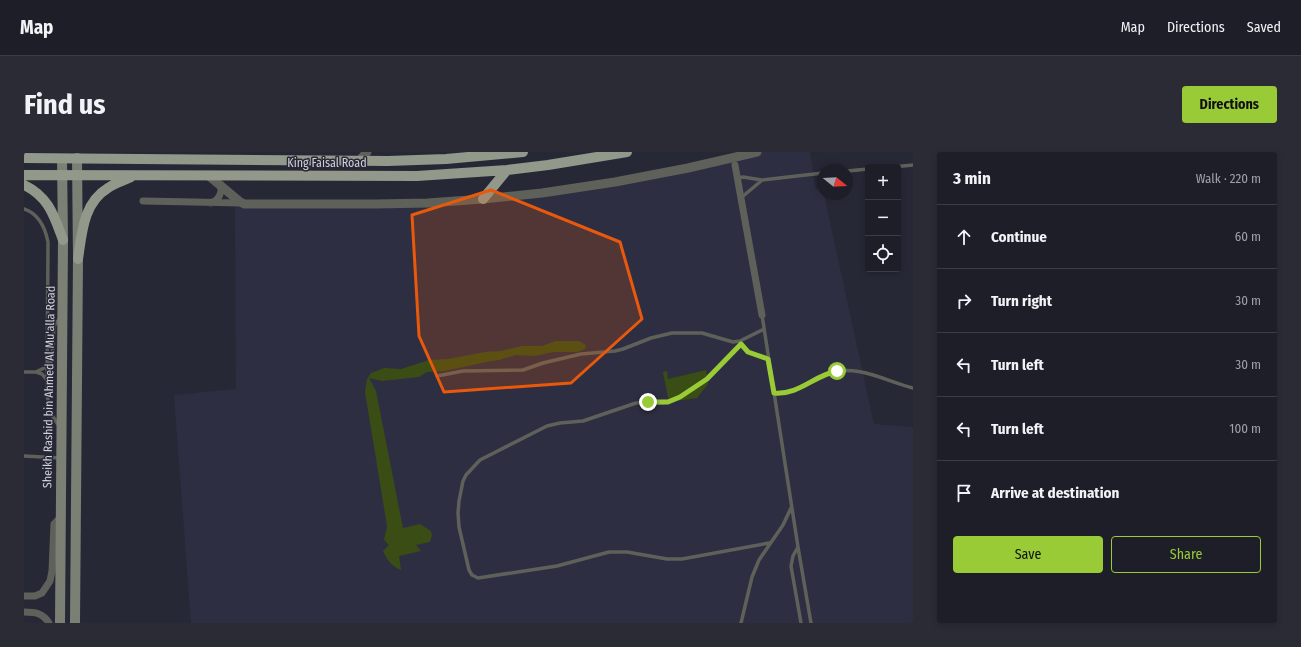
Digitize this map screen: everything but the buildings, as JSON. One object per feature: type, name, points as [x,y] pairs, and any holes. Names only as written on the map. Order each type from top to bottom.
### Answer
[{"type":"main road","points":[[126,152],[143,158]]},
{"type":"main road","name":"King Faisal Road","points":[[24,158],[77,155],[143,158],[315,158],[359,160],[446,159],[523,152]]},
{"type":"main road","name":"King Faisal Road","points":[[24,175],[388,176],[454,174],[548,165],[627,152]]},
{"type":"main road","name":"Sheikh Rashid bin Ahmed Al Mu'alla Road","points":[[60,623],[63,240],[62,155]]},
{"type":"main road","points":[[75,623],[78,259],[77,155]]},
{"type":"main road","points":[[483,199],[507,170]]},
{"type":"main road","points":[[78,259],[85,218],[94,200],[109,187],[136,175]]},
{"type":"main road","points":[[24,185],[36,192],[46,202],[54,215],[63,240]]},
{"type":"street","points":[[359,160],[367,152]]},
{"type":"street","points":[[143,201],[382,204],[428,203],[483,199],[550,192],[616,182],[688,168],[757,152]]},
{"type":"street","points":[[735,165],[762,315]]},
{"type":"street","points":[[209,176],[243,203]]},
{"type":"street","points":[[210,203],[220,196],[221,184]]},
{"type":"street","points":[[24,596],[35,596],[42,593],[50,581],[52,571],[54,524],[60,517]]},
{"type":"street","points":[[24,612],[40,614],[46,617],[49,623]]},
{"type":"lane","points":[[901,166],[913,165]]},
{"type":"lane","points":[[853,170],[865,169]]},
{"type":"lane","points":[[738,178],[743,177],[762,180],[817,174]]},
{"type":"lane","points":[[741,198],[762,180]]},
{"type":"lane","points":[[24,209],[32,212],[40,220],[46,231],[48,242],[47,394],[50,412],[62,430]]},
{"type":"lane","points":[[36,372],[47,367],[51,363],[54,326],[62,315]]},
{"type":"lane","points":[[762,315],[811,623]]},
{"type":"lane","points":[[764,329],[741,343],[707,379],[676,399],[663,403],[636,403],[583,421],[547,426],[480,460],[470,469],[463,481],[458,507],[460,527],[469,570],[472,575],[478,578],[557,566],[609,552],[627,552],[667,559],[682,559],[769,543]]},
{"type":"lane","points":[[437,376],[463,371],[523,370],[543,363],[581,354],[615,351],[651,338],[672,333],[702,333],[732,342],[741,343],[748,352],[768,359]]},
{"type":"lane","points":[[774,393],[782,394],[792,392],[825,374],[845,371],[870,374],[913,388]]},
{"type":"lane","points":[[24,372],[36,372],[42,374],[47,380]]},
{"type":"lane","points":[[24,456],[61,458]]},
{"type":"lane","points":[[741,623],[755,568],[769,543],[783,525],[792,507]]},
{"type":"lane","points":[[798,547],[793,556],[791,566],[801,623]]},
{"type":"highlighted area","points":[[491,190],[620,242],[642,319],[571,383],[444,392],[419,336],[412,215]]},
{"type":"shaded area","points":[[751,152],[810,152],[817,189],[817,200],[825,200],[874,424],[913,427],[913,623],[191,623],[174,395],[236,389],[235,202],[474,201],[533,196]]},
{"type":"green space","points":[[556,341],[579,341],[586,345],[585,349],[577,352],[553,352],[535,356],[516,355],[445,371],[427,372],[419,377],[382,381],[369,378],[376,391],[403,528],[420,524],[431,531],[432,535],[430,542],[416,545],[421,551],[399,556],[401,570],[392,565],[383,551],[389,545],[384,540],[387,526],[365,392],[367,379],[371,373],[384,368],[401,369],[429,360],[448,359],[485,352],[501,351],[522,346],[542,346]]},
{"type":"green space","points":[[706,370],[708,384],[697,398],[669,402],[663,372],[667,371],[668,379]]},
{"type":"route","points":[[648,402],[663,403],[680,397],[707,379],[723,365],[741,344],[748,352],[768,359],[774,393],[782,394],[792,392],[821,376],[837,371]]}]
